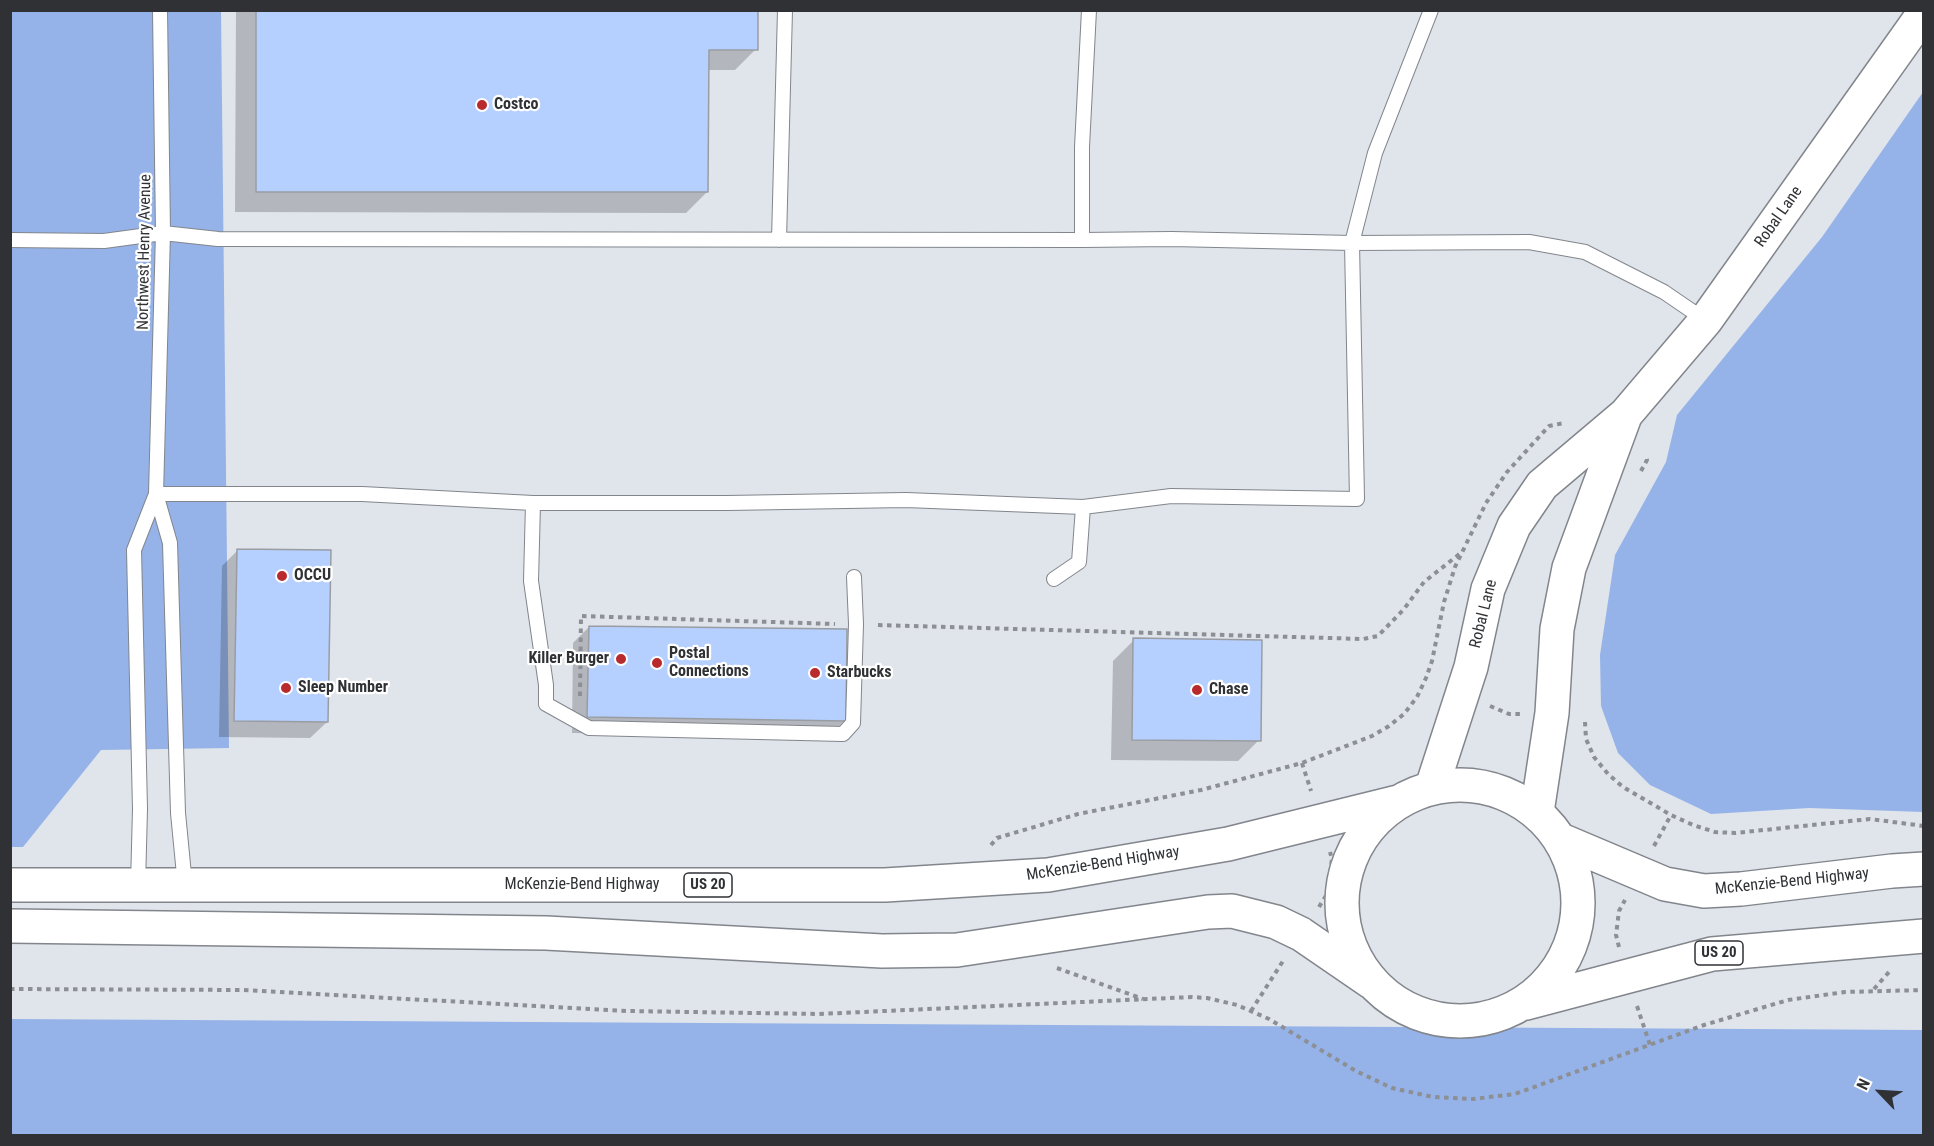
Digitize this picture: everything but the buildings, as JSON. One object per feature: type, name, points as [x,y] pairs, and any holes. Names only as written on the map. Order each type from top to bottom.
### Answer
[{"type":"main road","name":"Robal Lane","points":[[1432,787],[1471,667],[1488,589],[1514,526],[1542,485],[1626,414],[1706,320],[1923,13]]},
{"type":"main road","name":"Robal Lane","points":[[1537,812],[1552,713],[1557,629],[1569,568],[1626,414]]},
{"type":"main road","points":[[10,926],[546,933],[882,951],[957,950],[1208,912],[1232,911],[1276,921],[1301,934],[1403,1007],[1442,1020],[1483,1019],[1521,1004],[1550,980],[1569,948],[1578,912],[1575,875],[1561,840],[1537,812],[1505,793],[1469,784],[1432,787],[1398,802],[1367,829],[1347,865],[1341,906],[1349,946],[1371,982]]},
{"type":"main road","name":"McKenzie-Bend Highway","points":[[10,885],[896,884],[1048,875],[1228,844],[1398,802]]},
{"type":"main road","name":"McKenzie-Bend Highway","points":[[1561,840],[1665,884],[1704,891],[1923,869]]},
{"type":"main road","name":"US 20","points":[[1521,1004],[1712,954],[1923,936]]},
{"type":"lane","name":"Northwest Henry Avenue","points":[[156,494],[163,233],[160,10]]},
{"type":"lane","points":[[779,240],[785,10]]},
{"type":"lane","points":[[1082,240],[1082,147],[1089,10]]},
{"type":"lane","points":[[156,494],[362,494],[533,503],[906,500],[1083,507],[1171,496],[1356,499],[1352,243],[1375,153],[1431,10]]},
{"type":"lane","points":[[10,240],[104,241],[163,233],[218,239],[1172,239],[1352,243],[1529,242],[1585,252],[1664,292],[1706,320]]},
{"type":"lane","points":[[156,494],[170,543],[178,813],[185,885]]},
{"type":"lane","points":[[138,885],[140,809],[134,550],[156,494]]},
{"type":"lane","points":[[533,503],[531,581],[546,685],[546,704],[589,728],[843,734],[853,723],[856,624],[854,577]]},
{"type":"lane","points":[[1053,579],[1079,561],[1083,507]]},
{"type":"path","points":[[997,838],[1088,811],[1201,790],[1302,763],[1372,736],[1389,726],[1404,714],[1417,697],[1426,678],[1455,567],[1486,502],[1507,472],[1549,426]]},
{"type":"path","points":[[1637,478],[1647,460]]},
{"type":"path","points":[[580,699],[580,616],[1363,639],[1377,636],[1404,609],[1424,582],[1462,551]]},
{"type":"path","points":[[1426,678],[1509,714],[1583,712],[1587,739],[1594,757],[1608,774],[1623,787],[1671,815],[1715,832],[1735,833],[1870,819],[1923,826]]},
{"type":"path","points":[[1251,1011],[1327,894],[1332,859],[1302,763]]},
{"type":"path","points":[[1650,1045],[1616,935],[1619,910],[1671,815]]},
{"type":"path","points":[[1046,964],[1145,1000]]},
{"type":"path","points":[[10,990],[242,990],[628,1011],[819,1014],[1207,998],[1251,1011],[1287,1029],[1356,1071],[1392,1088],[1432,1097],[1473,1099],[1515,1094],[1704,1025],[1788,1000],[1854,991],[1923,990]]},
{"type":"shaded area","points":[[11,11],[221,11],[229,748],[101,750],[23,847],[11,847]]},
{"type":"shaded area","points":[[1923,92],[1923,812],[1809,808],[1711,814],[1650,785],[1618,753],[1601,706],[1600,655],[1615,555],[1666,462],[1677,415],[1822,237]]},
{"type":"shaded area","points":[[11,1019],[1923,1030],[1923,1135],[11,1135]]},
{"type":"place","name":"Costco","points":[[482,105]]},
{"type":"place","name":"OCCU","points":[[282,576]]},
{"type":"place","name":"Killer Burger","points":[[621,659]]},
{"type":"place","name":"Postal Connections","points":[[657,663]]},
{"type":"place","name":"Starbucks","points":[[815,673]]},
{"type":"place","name":"Sleep Number","points":[[286,688]]},
{"type":"place","name":"Chase","points":[[1197,690]]}]
